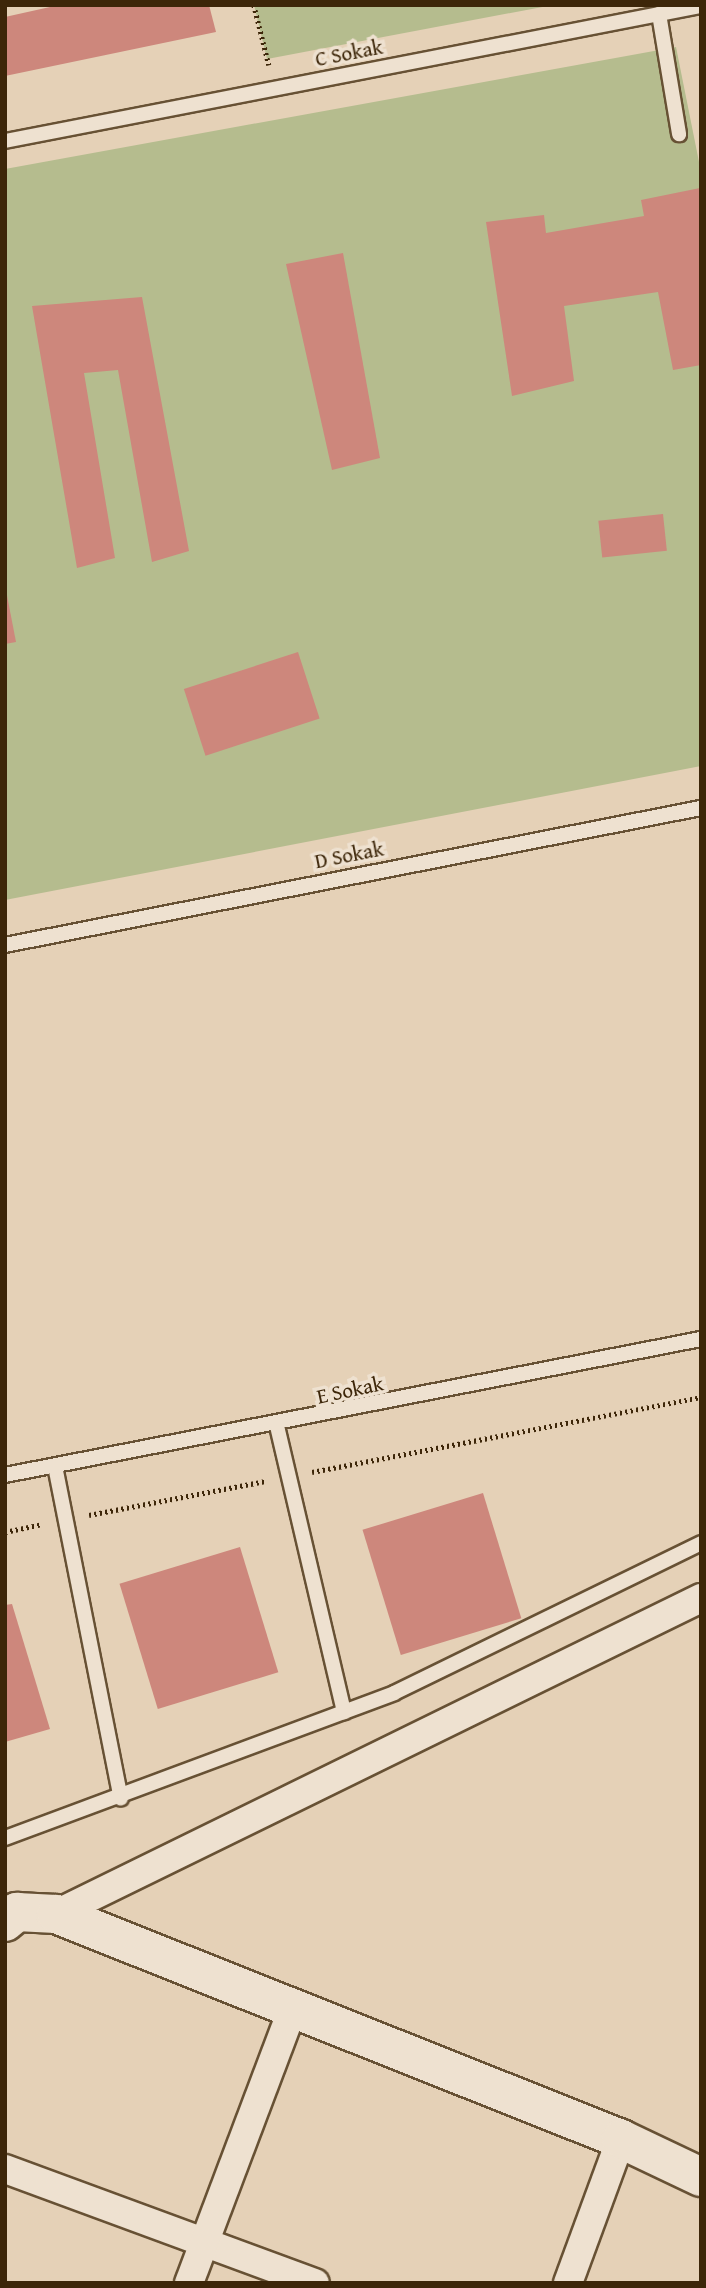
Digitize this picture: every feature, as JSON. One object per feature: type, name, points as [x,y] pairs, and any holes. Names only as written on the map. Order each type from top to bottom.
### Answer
[{"type":"main road","points":[[5,1922],[17,1912],[56,1914],[292,2011],[621,2139],[701,2177]]},
{"type":"street","points":[[56,1914],[701,1598]]},
{"type":"street","points":[[189,2283],[292,2011]]},
{"type":"street","points":[[568,2283],[621,2139]]},
{"type":"street","points":[[5,2169],[314,2283]]},
{"type":"lane","name":"C Sokak","points":[[5,141],[701,6]]},
{"type":"lane","points":[[659,14],[679,134]]},
{"type":"lane","name":"D Sokak","points":[[5,945],[701,808]]},
{"type":"lane","name":"E Sokak","points":[[5,1475],[277,1426],[701,1339]]},
{"type":"lane","points":[[277,1426],[344,1712]]},
{"type":"lane","points":[[55,1466],[121,1799]]},
{"type":"lane","points":[[5,1838],[121,1799],[344,1712],[701,1543]]},
{"type":"path","points":[[254,5],[274,82],[266,91]]},
{"type":"path","points":[[5,1532],[701,1397]]},
{"type":"green space","points":[[254,5],[553,5],[267,59]]},
{"type":"green space","points":[[676,47],[701,172],[701,766],[5,900],[5,169]]},
{"type":"building","points":[[59,5],[209,5],[216,32],[5,76],[5,17]]},
{"type":"building","points":[[700,188],[701,365],[673,370],[658,292],[564,306],[574,381],[512,396],[486,222],[544,215],[546,233],[644,216],[641,200]]},
{"type":"building","points":[[343,253],[380,458],[332,470],[286,264]]},
{"type":"building","points":[[142,297],[189,551],[152,562],[118,370],[84,373],[115,558],[77,568],[32,306]]},
{"type":"building","points":[[663,514],[667,551],[602,558],[598,521]]},
{"type":"building","points":[[5,585],[16,642],[5,644]]},
{"type":"building","points":[[298,652],[320,719],[206,756],[184,689]]},
{"type":"building","points":[[483,1493],[521,1618],[401,1655],[363,1530]]},
{"type":"building","points":[[240,1547],[278,1672],[158,1709],[120,1584]]},
{"type":"building","points":[[12,1604],[50,1729],[5,1742],[5,1605]]}]
